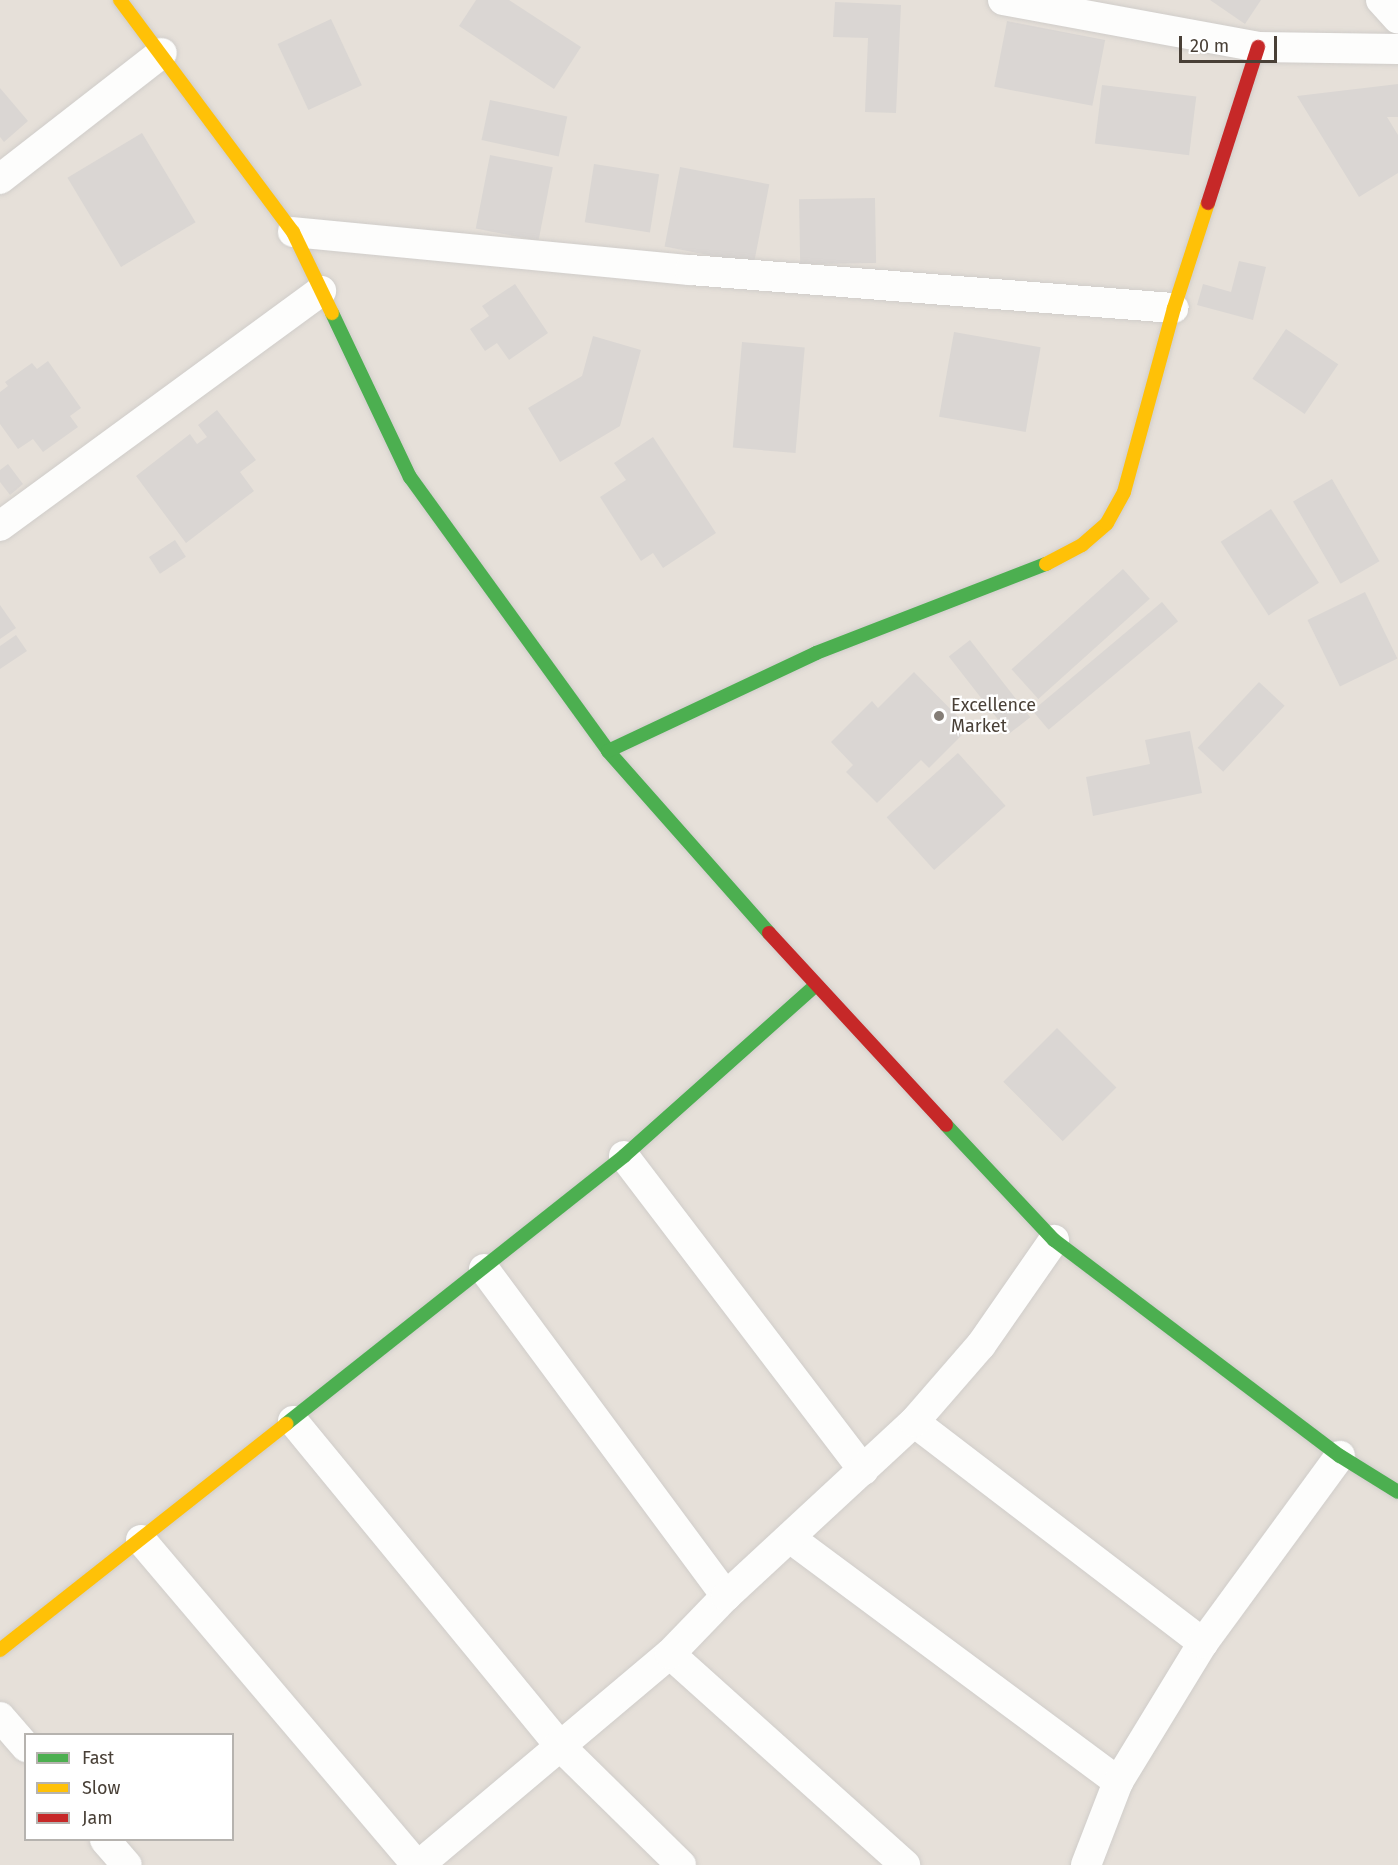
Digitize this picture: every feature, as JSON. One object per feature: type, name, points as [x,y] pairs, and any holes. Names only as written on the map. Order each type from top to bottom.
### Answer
[{"type":"street","points":[[120,0],[162,53],[293,232],[410,477],[608,751],[815,986],[1054,1240],[1340,1456],[1398,1492]]},
{"type":"street","points":[[1003,0],[1258,46],[1398,49]]},
{"type":"street","points":[[1381,0],[1398,19]]},
{"type":"street","points":[[608,751],[816,653],[1041,567],[1082,546],[1107,523],[1124,492],[1174,308],[1258,46]]},
{"type":"street","points":[[0,179],[162,53]]},
{"type":"street","points":[[293,232],[702,271],[1174,308]]},
{"type":"street","points":[[0,526],[321,291]]},
{"type":"street","points":[[0,1650],[293,1421],[624,1156],[815,986]]},
{"type":"street","points":[[624,1156],[863,1470]]},
{"type":"street","points":[[141,1540],[418,1865],[670,1654],[726,1596],[914,1422],[981,1345],[1054,1240]]},
{"type":"street","points":[[484,1269],[726,1596]]},
{"type":"street","points":[[293,1421],[559,1745],[681,1865]]},
{"type":"street","points":[[914,1422],[1203,1642]]},
{"type":"street","points":[[1086,1865],[1118,1782],[1203,1642],[1340,1456]]},
{"type":"street","points":[[790,1538],[1118,1782]]},
{"type":"street","points":[[670,1654],[905,1865]]},
{"type":"street","points":[[0,1717],[24,1745]]},
{"type":"street","points":[[107,1841],[127,1865]]},
{"type":"shaded area","points":[[0,0],[1398,0],[1398,1865],[0,1865]]},
{"type":"building","points":[[476,0],[509,0],[581,47],[554,89],[459,26]]},
{"type":"building","points":[[1210,0],[1261,0],[1245,24]]},
{"type":"building","points":[[835,2],[901,5],[896,113],[865,112],[868,38],[833,37]]},
{"type":"building","points":[[331,19],[362,85],[308,110],[278,44]]},
{"type":"building","points":[[1007,21],[1105,40],[1092,106],[994,87]]},
{"type":"building","points":[[1398,84],[1398,117],[1387,117],[1398,135],[1398,173],[1359,197],[1297,96]]},
{"type":"building","points":[[1102,85],[1196,97],[1189,155],[1095,144]]},
{"type":"building","points":[[0,88],[28,121],[4,142],[0,137]]},
{"type":"building","points":[[490,100],[567,116],[559,157],[481,140]]},
{"type":"building","points":[[142,133],[196,222],[121,267],[67,178]]},
{"type":"building","points":[[490,155],[553,167],[539,241],[476,229]]},
{"type":"building","points":[[594,164],[659,174],[650,233],[585,222]]},
{"type":"building","points":[[680,167],[769,184],[754,264],[665,247]]},
{"type":"building","points":[[875,198],[876,263],[800,264],[799,199]]},
{"type":"building","points":[[1239,261],[1266,267],[1253,320],[1197,305],[1203,284],[1231,292]]},
{"type":"building","points":[[515,284],[548,333],[509,360],[497,343],[485,351],[470,329],[489,316],[482,306]]},
{"type":"building","points":[[1286,329],[1338,364],[1305,414],[1252,379]]},
{"type":"building","points":[[954,332],[1041,347],[1026,432],[939,417]]},
{"type":"building","points":[[593,336],[641,350],[620,426],[560,462],[528,408],[582,376]]},
{"type":"building","points":[[742,342],[805,347],[796,453],[733,448]]},
{"type":"building","points":[[48,361],[81,408],[70,416],[78,427],[43,452],[33,439],[18,449],[0,424],[0,392],[8,386],[5,382],[32,363],[37,369]]},
{"type":"building","points":[[217,410],[256,460],[240,472],[254,491],[186,543],[136,476],[190,434],[197,444],[207,437],[198,425]]},
{"type":"building","points":[[653,437],[716,533],[663,568],[653,553],[641,561],[600,497],[626,480],[614,463]]},
{"type":"building","points":[[8,464],[23,484],[10,495],[0,482],[0,470]]},
{"type":"building","points":[[1332,479],[1380,561],[1341,584],[1293,502]]},
{"type":"building","points":[[1271,509],[1319,583],[1269,615],[1221,542]]},
{"type":"building","points":[[175,540],[186,557],[160,574],[149,557]]},
{"type":"building","points":[[1123,569],[1150,599],[1038,699],[1012,669]]},
{"type":"building","points":[[1365,592],[1397,659],[1340,687],[1307,620]]},
{"type":"building","points":[[1162,602],[1178,621],[1049,730],[1033,711]]},
{"type":"building","points":[[0,605],[16,628],[0,639]]},
{"type":"building","points":[[16,635],[27,651],[0,669],[0,646]]},
{"type":"building","points":[[970,640],[1030,717],[1009,734],[949,657]]},
{"type":"building","points":[[914,672],[969,728],[929,768],[921,760],[877,803],[846,772],[853,765],[831,742],[872,701],[878,708]]},
{"type":"building","points":[[1259,682],[1285,706],[1223,772],[1198,748]]},
{"type":"building","points":[[1190,731],[1202,793],[1093,816],[1086,777],[1150,764],[1145,740]]},
{"type":"building","points":[[958,753],[1006,806],[934,870],[887,817]]},
{"type":"building","points":[[1057,1028],[1116,1087],[1063,1141],[1003,1082]]},
{"type":"traffic: fast","points":[[332,313],[410,477],[608,751],[769,933]]},
{"type":"traffic: fast","points":[[608,751],[816,653],[1046,564]]},
{"type":"traffic: fast","points":[[286,1424],[624,1156],[815,986]]},
{"type":"traffic: fast","points":[[946,1125],[1054,1240],[1340,1456],[1398,1492]]},
{"type":"traffic: slow","points":[[120,0],[293,232],[332,313]]},
{"type":"traffic: slow","points":[[1046,564],[1082,545],[1107,523],[1124,492],[1174,308],[1208,203]]},
{"type":"traffic: slow","points":[[0,1650],[286,1424]]},
{"type":"traffic: jam","points":[[1208,203],[1258,47]]},
{"type":"traffic: jam","points":[[769,933],[946,1125]]},
{"type":"place","name":"Excellence Market","points":[[939,716]]}]
